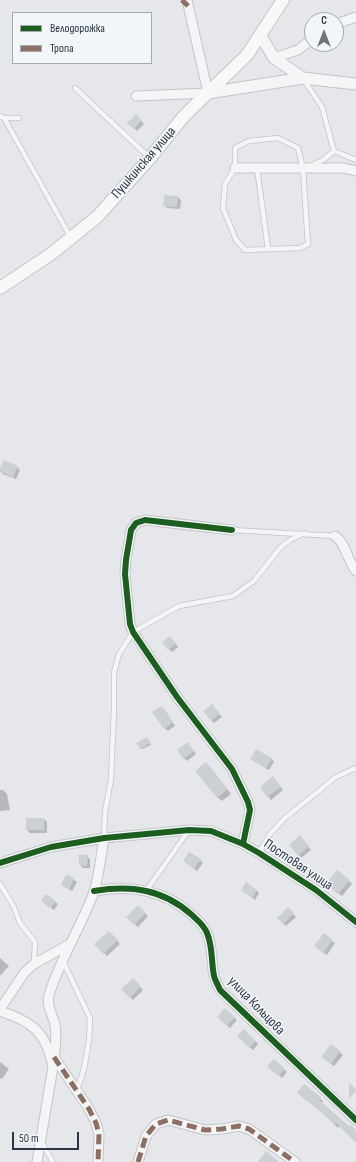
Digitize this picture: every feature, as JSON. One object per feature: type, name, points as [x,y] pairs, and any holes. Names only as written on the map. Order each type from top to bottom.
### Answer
[{"type":"main road","name":"Пушкинская улица","points":[[0,288],[51,254],[97,217],[150,158],[184,116],[247,55],[261,36],[283,0]]},
{"type":"street","points":[[185,2],[208,93]]},
{"type":"street","points":[[344,21],[356,17]]},
{"type":"street","points":[[261,36],[274,58],[303,78]]},
{"type":"street","points":[[274,58],[298,50],[304,45]]},
{"type":"street","points":[[136,96],[208,93],[303,78],[356,84]]},
{"type":"street","points":[[235,168],[344,168],[356,171]]},
{"type":"street","points":[[232,530],[145,520],[136,523],[131,530],[125,574],[130,624],[133,632],[177,697],[232,769],[248,802],[249,819],[243,844]]},
{"type":"street","points":[[334,536],[340,540],[350,564],[356,570]]},
{"type":"street","name":"Постовая улица","points":[[0,863],[51,847],[104,838],[189,830],[211,831],[243,844],[259,853],[316,890],[356,922]]},
{"type":"street","points":[[37,1162],[54,1058],[55,1024],[49,1008],[48,997],[62,960],[72,943],[94,891],[104,838]]},
{"type":"street","name":"улица Кольцова","points":[[94,891],[111,888],[146,890],[164,896],[186,910],[204,926],[211,944],[214,976],[220,990],[356,1120]]},
{"type":"street","points":[[53,1067],[50,1055],[38,1030],[17,1016],[0,1010],[25,972],[34,964],[72,943]]},
{"type":"street","points":[[54,1058],[89,1109],[96,1123],[99,1134],[98,1162]]},
{"type":"street","points":[[138,1162],[146,1136],[156,1124],[168,1120],[205,1130],[239,1126],[249,1129],[295,1162]]},
{"type":"lane","points":[[303,78],[322,107],[334,151]]},
{"type":"lane","points":[[75,88],[150,158]]},
{"type":"lane","points":[[2,117],[19,118]]},
{"type":"lane","points":[[2,117],[71,238]]},
{"type":"lane","points":[[278,138],[298,148],[303,169],[308,244],[300,248],[245,250],[236,240],[223,208],[225,184],[235,168],[235,148],[249,141],[278,138]]},
{"type":"lane","points":[[334,151],[356,160]]},
{"type":"lane","points":[[303,169],[323,160],[334,151]]},
{"type":"lane","points":[[257,168],[268,249]]},
{"type":"lane","points":[[232,530],[304,533],[334,536]]},
{"type":"lane","points":[[104,838],[105,812],[111,779],[114,673],[119,654],[133,632],[179,606],[233,596],[254,581],[280,548],[290,540],[304,533]]},
{"type":"lane","points":[[259,853],[270,834],[285,818],[336,778],[356,768]]},
{"type":"lane","points":[[146,890],[189,830]]},
{"type":"lane","points":[[0,884],[14,907],[20,923],[35,942],[34,964]]},
{"type":"lane","points":[[62,960],[90,1018],[90,1040],[84,1069],[77,1092]]},
{"type":"lane","points":[[40,1141],[53,1162]]},
{"type":"building","points":[[136,114],[142,120],[134,129],[127,123]]},
{"type":"building","points":[[164,195],[178,196],[177,207],[163,206]]},
{"type":"building","points":[[4,460],[18,466],[13,477],[0,471]]},
{"type":"building","points":[[170,636],[176,644],[168,650],[162,642]]},
{"type":"building","points":[[212,704],[220,714],[211,721],[203,711]]},
{"type":"building","points":[[162,706],[173,722],[164,729],[152,712]]},
{"type":"building","points":[[147,737],[151,743],[140,749],[136,743]]},
{"type":"building","points":[[188,742],[194,751],[183,759],[177,750]]},
{"type":"building","points":[[256,749],[272,758],[266,768],[250,759]]},
{"type":"building","points":[[206,762],[227,789],[217,798],[195,771]]},
{"type":"building","points":[[273,776],[281,787],[267,797],[260,787]]},
{"type":"building","points":[[26,818],[44,818],[44,830],[26,830]]},
{"type":"building","points":[[300,835],[309,846],[298,856],[289,845]]},
{"type":"building","points":[[189,852],[201,859],[194,869],[183,861]]},
{"type":"building","points":[[79,854],[88,855],[87,866],[79,865]]},
{"type":"building","points":[[337,870],[350,880],[338,894],[326,884]]},
{"type":"building","points":[[66,874],[74,878],[69,889],[61,885]]},
{"type":"building","points":[[246,882],[257,890],[252,898],[241,890]]},
{"type":"building","points":[[46,894],[56,901],[50,908],[41,901]]},
{"type":"building","points":[[138,905],[146,913],[134,925],[126,917]]},
{"type":"building","points":[[288,907],[294,913],[283,924],[277,918]]},
{"type":"building","points":[[109,931],[118,940],[103,954],[94,944]]},
{"type":"building","points":[[324,933],[333,940],[323,953],[314,946]]},
{"type":"building","points":[[133,978],[141,986],[130,998],[121,989]]},
{"type":"building","points":[[225,1008],[235,1017],[227,1026],[217,1017]]},
{"type":"building","points":[[244,1029],[256,1041],[249,1048],[237,1036]]},
{"type":"building","points":[[331,1044],[340,1051],[331,1064],[321,1057]]},
{"type":"building","points":[[274,1059],[285,1069],[278,1076],[267,1066]]},
{"type":"building","points":[[349,1083],[356,1089],[356,1091],[349,1099]]},
{"type":"building","points":[[304,1084],[321,1097],[319,1100],[349,1126],[351,1125],[356,1130],[356,1143],[336,1123],[335,1125],[297,1093]]},
{"type":"building","points":[[266,1151],[279,1162],[258,1162]]},
{"type":"marked path","points":[[182,0],[188,6]]},
{"type":"marked path","points":[[54,1057],[89,1109],[96,1123],[99,1134],[98,1162]]},
{"type":"marked path","points":[[138,1162],[146,1136],[156,1124],[168,1120],[205,1130],[239,1126],[249,1129],[295,1162]]},
{"type":"cycle path","points":[[232,530],[145,520],[136,523],[131,530],[125,574],[130,624],[133,632],[177,697],[232,769],[248,802],[250,810],[243,844]]},
{"type":"cycle path","points":[[0,863],[51,847],[104,838],[189,830],[211,831],[243,844],[259,853],[316,890],[356,922]]},
{"type":"cycle path","points":[[94,891],[108,889],[134,889],[146,891],[170,899],[192,915],[203,925],[206,930],[210,944],[214,976],[220,990],[356,1120]]}]
